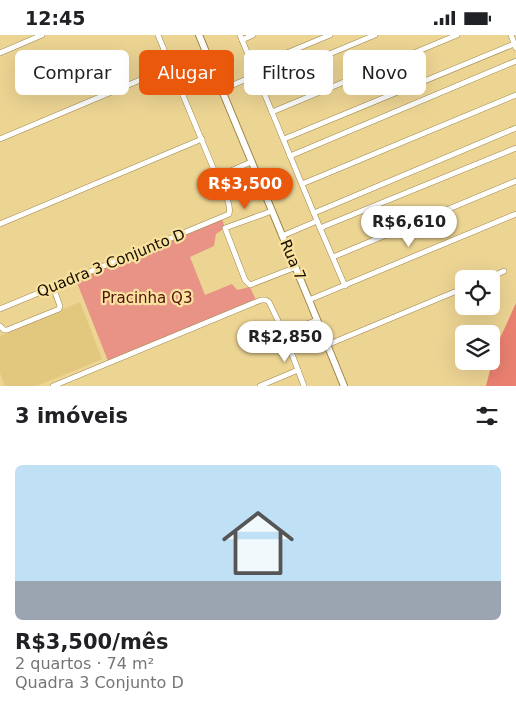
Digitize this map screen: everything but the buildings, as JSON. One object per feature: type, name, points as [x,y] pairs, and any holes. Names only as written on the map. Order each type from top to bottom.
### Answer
[{"type":"main road","name":"Rua 7","points":[[199,35],[205,50]]},
{"type":"main road","name":"Rua 7","points":[[223,95],[344,386]]},
{"type":"street","points":[[0,53],[42,35]]},
{"type":"street","points":[[158,35],[164,50]]},
{"type":"street","points":[[246,50],[241,37],[253,35]]},
{"type":"street","points":[[294,50],[330,35]]},
{"type":"street","points":[[333,53],[375,35]]},
{"type":"street","points":[[272,112],[457,35]]},
{"type":"street","points":[[284,139],[515,46],[510,35]]},
{"type":"street","points":[[290,156],[516,61]]},
{"type":"street","points":[[0,139],[139,80]]},
{"type":"street","points":[[183,95],[216,177],[251,162]]},
{"type":"street","points":[[265,95],[345,286]]},
{"type":"street","points":[[302,185],[516,95]]},
{"type":"street","points":[[314,213],[516,129]]},
{"type":"street","points":[[0,224],[202,139]]},
{"type":"street","points":[[320,228],[516,148]]},
{"type":"street","name":"Quadra 3 Conjunto D","points":[[0,309],[228,214],[230,207],[216,177]]},
{"type":"street","points":[[333,257],[516,181]]},
{"type":"street","points":[[272,211],[225,229],[245,280],[250,285],[296,267]]},
{"type":"street","points":[[309,300],[516,214]]},
{"type":"street","points":[[282,236],[317,221]]},
{"type":"street","points":[[500,273],[504,271]]},
{"type":"street","points":[[0,326],[2,329],[7,330],[58,309],[60,306],[53,287]]},
{"type":"street","points":[[327,345],[455,292]]},
{"type":"street","points":[[53,386],[261,300],[269,302],[284,333],[304,386]]},
{"type":"street","points":[[284,333],[317,320]]},
{"type":"street","points":[[260,386],[298,370]]},
{"type":"shaded area","points":[[80,302],[102,359],[37,386],[5,386],[0,373],[0,336]]},
{"type":"shaded area","points":[[516,303],[516,386],[486,386],[490,370],[500,370],[500,338]]},
{"type":"green space","name":"Pracinha Q3","points":[[222,219],[225,228],[216,234],[214,246],[190,257],[205,295],[232,284],[237,290],[250,287],[256,300],[108,361],[76,280]]}]
